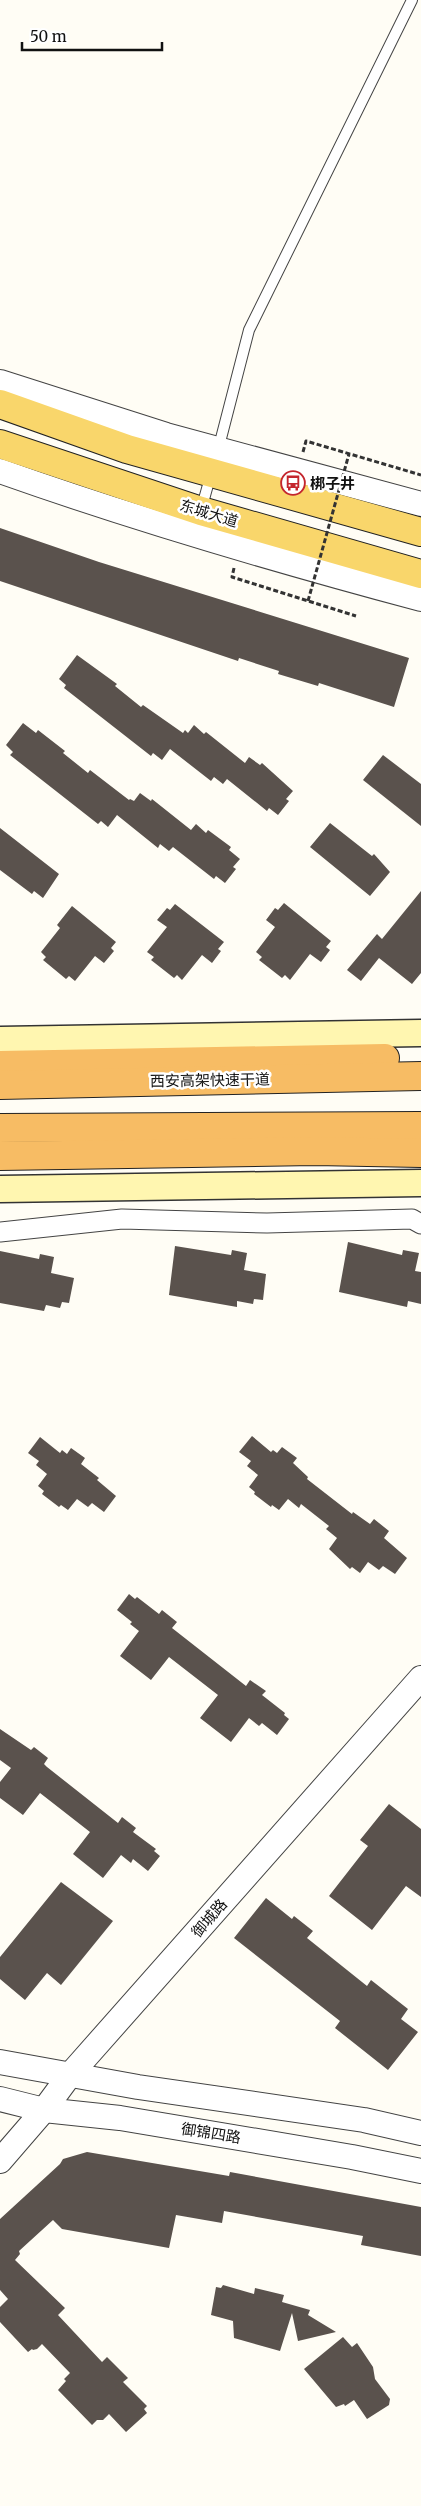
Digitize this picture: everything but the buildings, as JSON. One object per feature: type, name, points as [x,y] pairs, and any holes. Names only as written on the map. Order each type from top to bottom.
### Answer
[{"type":"highway","points":[[0,1065],[421,1058]]},
{"type":"highway","name":"西安高架快速干道","points":[[0,1085],[421,1076]]},
{"type":"highway","points":[[0,1128],[421,1126]]},
{"type":"highway","points":[[0,1156],[316,1151],[421,1153]]},
{"type":"main road","points":[[0,404],[127,448],[215,460],[421,532]]},
{"type":"main road","name":"东城大道","points":[[0,444],[201,511],[421,574]]},
{"type":"main road","points":[[0,1040],[421,1033]]},
{"type":"main road","points":[[0,1189],[421,1183]]},
{"type":"street","points":[[0,382],[166,435],[215,460],[421,504]]},
{"type":"street","points":[[0,471],[98,506],[309,569],[421,599]]},
{"type":"street","points":[[0,1232],[122,1219],[268,1222],[412,1220],[421,1224]]},
{"type":"street","name":"御城路","points":[[0,2161],[44,2110],[69,2076],[421,1678]]},
{"type":"street","points":[[0,2062],[69,2076],[364,2120],[421,2133]]},
{"type":"street","name":"御锦四路","points":[[0,2099],[44,2110],[120,2118],[352,2157],[421,2171]]},
{"type":"lane","points":[[201,511],[249,330],[412,0]]},
{"type":"path","points":[[306,441],[421,475]]},
{"type":"path","points":[[308,601],[349,454]]},
{"type":"path","points":[[244,570],[235,567],[232,577],[356,616]]},
{"type":"place","name":"梆子井","points":[[293,483]]}]
